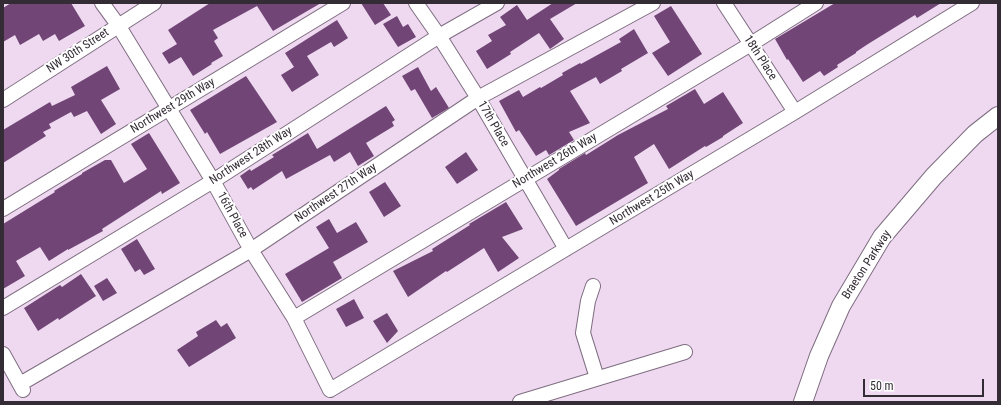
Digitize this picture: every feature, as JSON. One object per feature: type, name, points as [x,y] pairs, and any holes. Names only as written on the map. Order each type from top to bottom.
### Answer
[{"type":"street","name":"16th Place","points":[[102,3],[118,25],[213,181],[251,250],[294,318],[330,390]]},
{"type":"street","name":"NW 30th Street","points":[[3,100],[154,3]]},
{"type":"street","name":"Northwest 29th Way","points":[[3,209],[343,3]]},
{"type":"street","name":"17th Place","points":[[416,3],[439,36],[478,98],[566,248]]},
{"type":"street","name":"Northwest 28th Way","points":[[3,308],[213,181],[439,36],[497,3]]},
{"type":"street","name":"Northwest 27th Way","points":[[3,354],[21,387],[251,250],[478,98],[653,3]]},
{"type":"street","name":"18th Place","points":[[724,3],[795,112]]},
{"type":"street","name":"Northwest 26th Way","points":[[294,318],[751,44],[816,3]]},
{"type":"street","name":"Northwest 25th Way","points":[[330,390],[795,112],[972,3]]},
{"type":"street","name":"Braeton Parkway","points":[[803,402],[819,356],[841,306],[882,237],[934,176],[975,134],[998,116]]},
{"type":"street","points":[[593,286],[588,301],[583,333],[597,378]]},
{"type":"street","points":[[520,402],[685,352]]},
{"type":"building","points":[[11,3],[71,3],[85,26],[59,41],[55,34],[43,41],[39,34],[20,45],[15,35],[3,42],[3,8]]},
{"type":"building","points":[[210,3],[321,3],[273,31],[257,6],[213,30],[218,38],[214,41],[223,56],[193,76],[181,57],[169,64],[162,53],[177,44],[168,30]]},
{"type":"building","points":[[361,3],[383,3],[391,15],[375,25]]},
{"type":"building","points":[[553,3],[577,3],[550,19],[564,39],[550,49],[539,33],[510,52],[511,54],[487,69],[476,51],[492,41],[488,35],[506,25],[500,17],[517,5],[527,20]]},
{"type":"building","points":[[835,3],[941,3],[917,18],[915,15],[868,44],[837,65],[838,67],[824,76],[820,71],[803,82],[788,59],[787,60],[775,39]]},
{"type":"building","points":[[671,6],[702,54],[668,76],[652,53],[670,42],[654,16]]},
{"type":"building","points":[[397,16],[403,27],[408,24],[416,37],[398,47],[383,24]]},
{"type":"building","points":[[337,20],[348,38],[334,47],[331,42],[307,56],[319,75],[292,92],[281,75],[294,67],[285,53]]},
{"type":"building","points":[[634,29],[648,53],[621,69],[622,71],[600,84],[596,77],[570,91],[590,123],[569,132],[574,140],[549,155],[546,150],[536,156],[519,130],[516,132],[499,101],[519,90],[523,97],[540,87],[541,88],[563,75],[562,73],[621,42],[619,39]]},
{"type":"building","points":[[107,66],[120,89],[101,100],[116,124],[101,134],[87,111],[74,117],[71,112],[49,124],[51,128],[43,132],[46,136],[3,163],[3,130],[50,102],[52,106],[75,95],[71,87]]},
{"type":"building","points":[[418,67],[431,91],[436,87],[449,108],[432,118],[415,89],[411,91],[402,76]]},
{"type":"building","points":[[246,76],[277,122],[220,154],[207,132],[205,134],[190,110]]},
{"type":"building","points":[[695,89],[704,104],[723,92],[743,123],[723,137],[706,147],[705,146],[669,169],[654,144],[634,157],[648,183],[576,226],[547,179],[559,169],[585,153],[586,155],[618,135],[668,109],[666,106]]},
{"type":"building","points":[[386,106],[395,120],[392,122],[394,126],[366,143],[374,156],[358,166],[350,152],[334,162],[330,155],[286,179],[282,171],[253,190],[251,187],[248,189],[240,176],[250,169],[251,171],[274,157],[272,155],[308,133],[317,149]]},
{"type":"building","points":[[149,133],[180,183],[162,194],[161,191],[102,229],[103,231],[68,249],[49,261],[40,247],[16,261],[25,276],[3,289],[3,224],[55,192],[54,191],[82,173],[105,160],[111,160],[124,183],[147,169],[131,144]]},
{"type":"building","points":[[466,152],[478,170],[457,184],[445,167]]},
{"type":"building","points":[[385,182],[401,206],[384,217],[369,192]]},
{"type":"building","points":[[506,202],[523,229],[502,237],[519,258],[498,272],[484,248],[447,272],[446,271],[408,297],[393,271],[433,251],[432,249],[470,225],[469,224]]},
{"type":"building","points":[[329,219],[337,233],[356,222],[368,242],[333,262],[342,278],[302,302],[285,274],[329,248],[316,227]]},
{"type":"building","points":[[137,239],[155,269],[144,275],[140,269],[135,272],[121,249]]},
{"type":"building","points":[[81,274],[96,296],[59,320],[58,318],[38,331],[24,308],[60,285],[62,287]]},
{"type":"building","points":[[107,278],[117,293],[103,301],[94,286]]},
{"type":"building","points":[[354,299],[364,318],[346,327],[336,309]]},
{"type":"building","points":[[387,313],[398,331],[387,343],[373,321]]},
{"type":"building","points":[[216,320],[221,327],[227,323],[236,338],[189,367],[177,350],[198,336],[196,332]]}]
